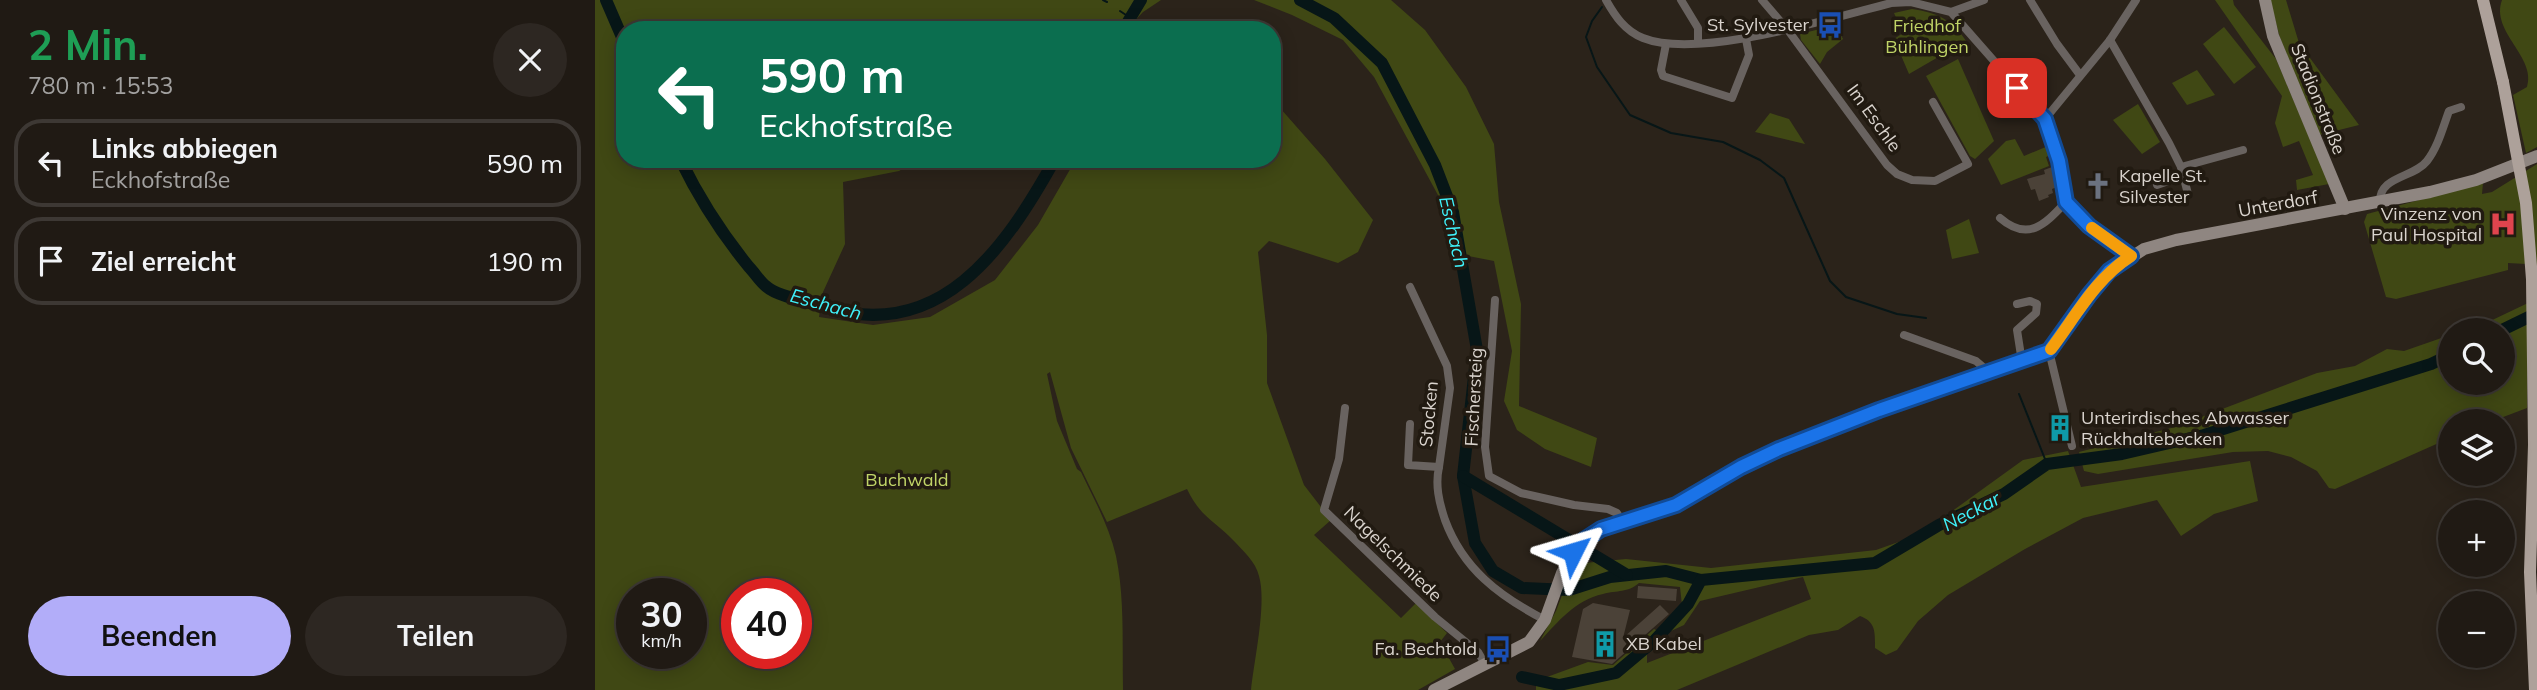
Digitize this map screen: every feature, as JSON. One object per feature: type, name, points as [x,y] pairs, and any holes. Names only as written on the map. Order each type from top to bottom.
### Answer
[{"type":"main road","points":[[2483,0],[2503,82],[2526,203],[2530,254],[2535,345],[2530,572],[2535,690]]},
{"type":"main road","points":[[2526,690],[2532,666]]},
{"type":"street","points":[[1606,0],[1618,20],[1630,31],[1643,38],[1666,44],[1746,39],[1891,3],[1911,2],[1951,12],[1984,0]]},
{"type":"street","points":[[1681,0],[1697,28],[1699,43]]},
{"type":"street","points":[[1762,0],[1787,29]]},
{"type":"street","points":[[2031,0],[2057,44],[2080,75]]},
{"type":"street","points":[[2045,119],[2110,40],[2136,0]]},
{"type":"street","name":"Stadionstraße","points":[[2265,0],[2273,36],[2345,209]]},
{"type":"street","points":[[1951,12],[2045,119],[2059,161],[2066,202],[2089,226],[2131,256]]},
{"type":"street","name":"Im Eschle","points":[[1787,29],[1887,165],[1897,174],[1912,180],[1935,181],[1968,164],[1933,102]]},
{"type":"street","points":[[1666,44],[1661,70],[1663,76],[1732,98],[1749,55],[1746,39]]},
{"type":"street","points":[[2110,40],[2182,172],[2188,194]]},
{"type":"street","points":[[2379,202],[2385,187],[2426,164],[2434,151],[2449,111],[2461,107]]},
{"type":"street","points":[[2157,185],[2182,172],[2243,150]]},
{"type":"street","name":"Unterdorf","points":[[2049,351],[2109,271],[2144,249],[2176,240],[2345,209],[2476,180],[2535,158]]},
{"type":"street","points":[[2000,218],[2009,226],[2029,230],[2044,226],[2066,202]]},
{"type":"street","name":"Stocken","points":[[1410,287],[1447,366],[1450,387],[1437,477],[1439,502],[1451,535],[1464,560],[1480,578],[1545,620]]},
{"type":"street","name":"Fischersteig","points":[[1495,300],[1485,447],[1489,476],[1521,493],[1574,505],[1608,509],[1617,513],[1622,521]]},
{"type":"street","points":[[2017,304],[2030,301],[2038,304],[2036,313],[2017,330],[2022,363]]},
{"type":"street","points":[[1904,335],[1976,361],[1990,373]]},
{"type":"street","points":[[1434,690],[1513,653],[1529,642],[1545,620],[1560,580],[1580,544],[1601,529],[1676,505],[1741,467],[1779,449],[1879,410],[2022,363],[2049,351],[2071,446]]},
{"type":"street","name":"Nagelschmiede","points":[[1345,408],[1339,459],[1324,510],[1435,617],[1478,652],[1485,664]]},
{"type":"street","name":"Stocken","points":[[1410,424],[1408,465],[1439,467]]},
{"type":"green space","name":"Buchwald","points":[[595,0],[1161,0],[1134,21],[616,21],[616,168],[904,168],[843,182],[845,244],[823,292],[819,317],[873,325],[930,317],[995,280],[1038,225],[1071,168],[1281,168],[1281,109],[1325,159],[1373,220],[1358,252],[1338,263],[1269,241],[1258,252],[1267,335],[1267,383],[1304,485],[1331,520],[1314,535],[1401,618],[1416,603],[1447,633],[1440,642],[1455,669],[1418,690],[1251,690],[1262,601],[1255,566],[1234,541],[1203,513],[1187,489],[1107,522],[1071,448],[1050,372],[1047,374],[1057,421],[1077,469],[1101,513],[1116,556],[1122,606],[1123,690],[595,690]]},
{"type":"green space","points":[[1254,0],[1391,0],[1425,30],[1466,87],[1494,144],[1499,202],[1521,304],[1519,406],[1597,438],[1591,467],[1545,449],[1517,430],[1504,401],[1512,351],[1494,261],[1458,254],[1439,197],[1374,77],[1343,40]]},
{"type":"green space","points":[[2215,0],[2233,0],[2234,5],[2276,59],[2329,184],[2297,190],[2296,180],[2313,175],[2299,141],[2283,147],[2275,123],[2282,96]]},
{"type":"green space","points":[[2270,0],[2286,0],[2299,43],[2359,125],[2319,135],[2280,38]]},
{"type":"green space","points":[[2502,0],[2537,0],[2537,147],[2526,153],[2513,95],[2527,87],[2528,76],[2526,65],[2502,23]]},
{"type":"green space","name":"Friedhof Bühlingen","points":[[1912,9],[1943,18],[1955,27],[1966,41],[1909,74],[1894,39],[1903,33],[1894,13]]},
{"type":"green space","points":[[1836,25],[1843,39],[1827,52],[1820,64],[1801,40],[1800,34]]},
{"type":"green space","points":[[2224,27],[2256,67],[2234,84],[2203,44]]},
{"type":"green space","points":[[1958,59],[1994,141],[1975,159],[1970,156],[1926,76]]},
{"type":"green space","points":[[2197,70],[2215,95],[2187,105],[2172,83]]},
{"type":"green space","points":[[2138,104],[2160,142],[2142,154],[2113,120]]},
{"type":"green space","points":[[1770,113],[1789,119],[1805,144],[1755,132]]},
{"type":"green space","points":[[2015,139],[2024,156],[2048,146],[2051,155],[2046,157],[2049,166],[2001,185],[1988,159],[2006,141]]},
{"type":"green space","points":[[2537,164],[2537,269],[2526,264],[2508,263],[2508,270],[2396,299],[2386,297],[2364,222],[2367,214],[2483,183],[2482,194],[2492,192]]},
{"type":"green space","points":[[1969,219],[1979,253],[1952,259],[1946,230]]},
{"type":"green space","points":[[2528,303],[2527,408],[2515,413],[2515,409],[2438,409],[2438,443],[2335,489],[2329,488],[2317,471],[2291,457],[2268,451],[2233,452],[2098,474],[2084,471],[2079,452],[2175,427],[2317,373],[2355,366],[2387,349],[2404,351],[2438,339],[2438,395],[2515,395],[2515,318],[2496,318]]},
{"type":"green space","points":[[2068,451],[2081,487],[2250,461],[2258,501],[2214,514],[2181,536],[2157,500],[2083,518],[1948,595],[1918,621],[1897,650],[1886,655],[1875,648],[1872,625],[1860,616],[1838,630],[1809,635],[1677,690],[1536,690],[1536,681],[1588,662],[1613,665],[1654,629],[1672,642],[1647,651],[1647,663],[1811,599],[1803,577],[1700,601],[1684,625],[1671,631],[1662,624],[1682,605],[1680,587],[1639,583],[1626,590],[1584,601],[1540,641],[1556,611],[1574,564],[1626,559],[1711,568],[1876,550],[1904,540],[1944,517],[2023,460]]},
{"type":"building","points":[[2052,167],[2057,187],[2052,189],[2053,193],[2048,195],[2049,197],[2039,201],[2035,189],[2031,190],[2027,179],[2045,174],[2044,170]]},
{"type":"building","name":"XB Kabel","points":[[1638,586],[1677,589],[1676,601],[1637,598]]},
{"type":"building","name":"XB Kabel","points":[[1593,603],[1630,610],[1623,638],[1660,605],[1669,614],[1612,664],[1572,657],[1583,609]]},
{"type":"waterway","name":"Eschach","points":[[606,0],[616,23]]},
{"type":"waterway","points":[[1103,0],[1107,2]]},
{"type":"waterway","name":"Eschach","points":[[1128,21],[1141,0]]},
{"type":"waterway","name":"Eschach","points":[[1300,0],[1334,18],[1382,63],[1435,165],[1453,212],[1477,350],[1463,476],[1475,543],[1493,571],[1522,588],[1569,590],[1610,577],[1666,571],[1701,580]]},
{"type":"waterway","points":[[1602,7],[1592,21],[1586,37],[1597,67],[1630,115],[1671,133],[1723,142],[1760,160],[1784,178],[1830,281],[1846,297],[1897,314],[1926,318]]},
{"type":"waterway","points":[[1120,11],[1129,17]]},
{"type":"waterway","name":"Eschach","points":[[685,168],[720,229],[764,285],[793,298],[864,315],[901,312],[934,300],[964,281],[1014,225],[1050,168]]},
{"type":"waterway","name":"Neckar","points":[[2515,324],[2537,313]]},
{"type":"waterway","name":"Neckar","points":[[1522,677],[1559,685],[1616,673],[1654,641],[1688,604],[1701,580],[1875,563],[1939,525],[2004,494],[2047,464],[2122,454],[2204,435],[2438,361]]},
{"type":"waterway","points":[[2019,394],[2047,464]]},
{"type":"waterway","name":"Eschach","points":[[1463,476],[1627,575]]},
{"type":"slow traffic","points":[[2051,349],[2109,271],[2131,256],[2092,228]]},
{"type":"place","name":"St. Sylvester","points":[[1830,25]]},
{"type":"place","name":"Kapelle St. Silvester","points":[[2098,186]]},
{"type":"place","name":"Vinzenz von Paul Hospital","points":[[2503,224]]},
{"type":"place","name":"Unterirdisches Abwasser Rückhaltebecken","points":[[2060,428]]},
{"type":"place","name":"XB Kabel","points":[[1605,644]]},
{"type":"place","name":"Fa. Bechtold","points":[[1498,649]]},
{"type":"route","points":[[1573,552],[1584,540],[1601,529],[1676,505],[1741,467],[1779,449],[1879,410],[2022,363],[2049,351],[2109,271],[2131,256],[2089,226],[2066,202],[2065,184],[2045,119],[2017,88]]}]
